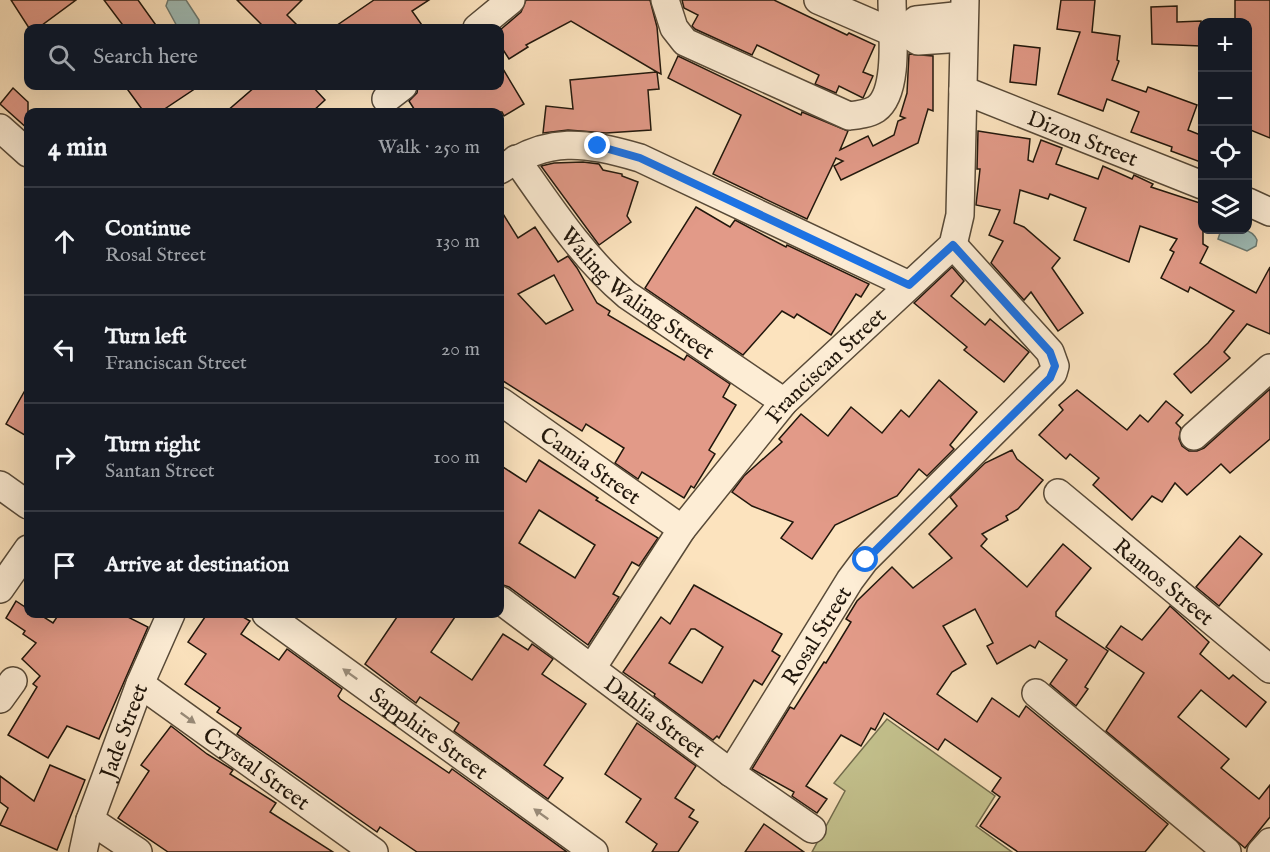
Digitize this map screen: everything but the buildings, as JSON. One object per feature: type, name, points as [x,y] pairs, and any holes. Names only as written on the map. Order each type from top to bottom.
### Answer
[{"type":"street","points":[[482,24],[511,0]]},
{"type":"street","points":[[665,0],[674,28],[685,42],[849,116],[876,109],[887,97],[898,32],[892,0]]},
{"type":"street","points":[[818,0],[898,32]]},
{"type":"street","points":[[898,32],[916,20],[964,18],[960,215],[953,245]]},
{"type":"street","name":"Dizon Street","points":[[963,90],[1198,182]]},
{"type":"street","points":[[0,128],[24,149]]},
{"type":"street","points":[[508,165],[538,148],[566,145],[598,146],[640,158],[909,285]]},
{"type":"street","name":"Waling Waling Street","points":[[508,165],[608,279],[627,295],[784,402]]},
{"type":"street","points":[[1252,204],[1270,212]]},
{"type":"street","name":"Franciscan Street","points":[[592,668],[682,529],[784,402],[953,245]]},
{"type":"street","name":"Rosal Street","points":[[731,773],[850,580],[866,560],[1053,373],[1055,366],[1050,352],[953,245]]},
{"type":"street","points":[[1194,436],[1270,368]]},
{"type":"street","name":"Camia Street","points":[[504,404],[682,529]]},
{"type":"street","points":[[0,485],[24,502]]},
{"type":"street","name":"Ramos Street","points":[[1058,493],[1270,669]]},
{"type":"street","points":[[0,589],[24,555]]},
{"type":"street","name":"Dahlia Street","points":[[504,603],[731,773],[812,829]]},
{"type":"street","name":"Jade Street","points":[[82,852],[90,820],[140,684],[169,618]]},
{"type":"street","name":"Sapphire Street","points":[[271,618],[590,851]]},
{"type":"street","name":"Crystal Street","points":[[140,684],[374,852]]},
{"type":"street","points":[[1036,693],[1227,852]]},
{"type":"street","points":[[90,820],[138,852]]},
{"type":"street","points":[[1262,852],[1270,842]]},
{"type":"shaded area","points":[[887,719],[995,796],[976,826],[1012,852],[812,852],[845,791],[834,783]]},
{"type":"water","points":[[168,0],[186,0],[199,20],[199,24],[176,24],[166,6]]},
{"type":"water","points":[[1252,233],[1257,240],[1256,246],[1247,251],[1218,239],[1220,234]]},
{"type":"route","points":[[598,146],[640,158],[909,285],[953,245],[1050,352],[1055,366],[1050,378],[866,560]]}]
